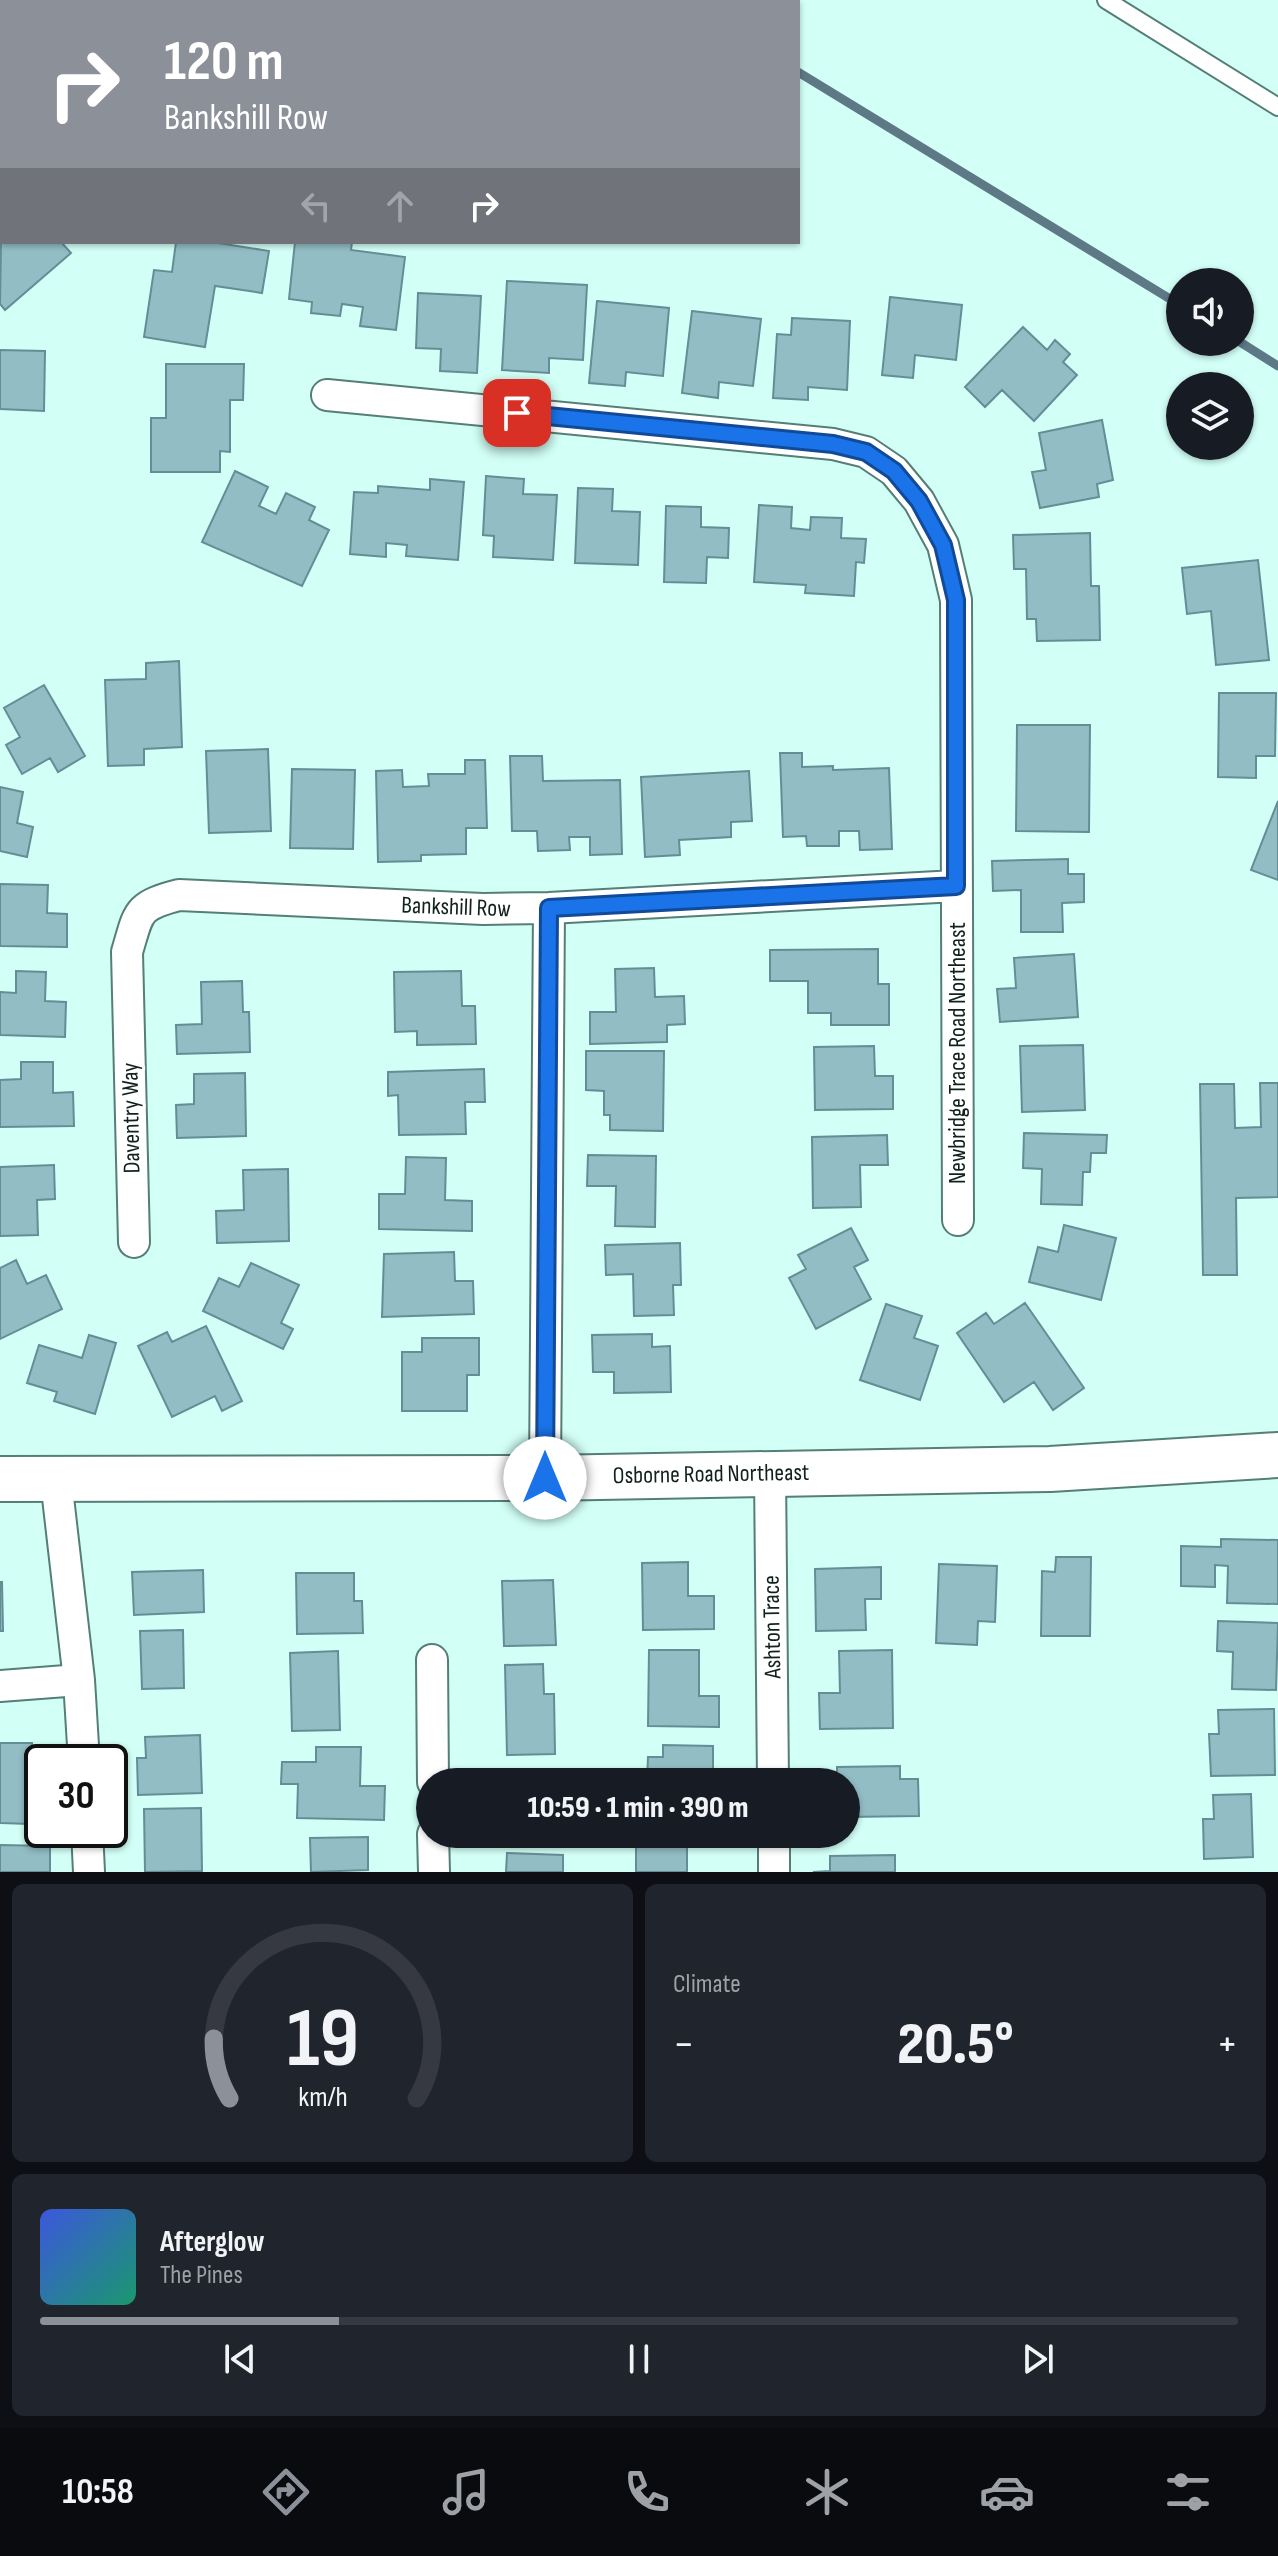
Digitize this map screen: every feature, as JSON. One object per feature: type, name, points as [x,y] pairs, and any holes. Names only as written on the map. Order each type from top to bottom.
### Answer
[{"type":"street","name":"Newbridge Trace Road Northeast","points":[[327,395],[833,444],[866,452],[894,471],[919,501],[943,545],[956,600],[958,1220]]},
{"type":"street","name":"Bankshill Row","points":[[128,993],[127,952],[139,912],[154,902],[179,895],[483,909],[956,886]]},
{"type":"street","points":[[545,1478],[549,908]]},
{"type":"street","name":"Daventry Way","points":[[128,993],[134,1242]]},
{"type":"street","name":"Osborne Road Northeast","points":[[0,1479],[545,1478],[1050,1469],[1278,1455]]},
{"type":"street","name":"Ashton Trace","points":[[770,1473],[773,1768]]},
{"type":"street","points":[[56,1480],[79,1680],[83,1744]]},
{"type":"street","points":[[432,1660],[433,1768]]},
{"type":"street","points":[[0,1686],[79,1680]]},
{"type":"street","points":[[88,1848],[89,1872]]},
{"type":"street","points":[[433,1848],[434,1872]]},
{"type":"street","points":[[774,1848],[774,1872]]},
{"type":"lane","points":[[1106,0],[1278,107]]},
{"type":"building","points":[[1,244],[63,244],[71,253],[5,310],[0,304]]},
{"type":"building","points":[[176,244],[225,244],[269,251],[262,293],[215,286],[205,347],[144,337],[154,270],[172,272]]},
{"type":"building","points":[[295,244],[352,244],[351,250],[405,257],[396,330],[360,326],[363,307],[342,304],[340,316],[311,313],[312,302],[289,299]]},
{"type":"building","points":[[507,281],[587,285],[583,360],[549,358],[549,373],[502,370]]},
{"type":"building","points":[[418,293],[481,296],[477,373],[440,371],[441,349],[416,348]]},
{"type":"building","points":[[890,297],[962,305],[956,360],[915,355],[913,378],[882,375]]},
{"type":"building","points":[[597,301],[669,308],[663,376],[626,372],[625,386],[589,383]]},
{"type":"building","points":[[692,311],[761,319],[753,386],[719,382],[718,398],[682,393]]},
{"type":"building","points":[[792,318],[850,321],[847,390],[808,387],[808,400],[773,398],[777,334],[791,335]]},
{"type":"building","points":[[1023,327],[1047,350],[1055,340],[1070,354],[1063,362],[1077,375],[1034,421],[1002,390],[985,407],[965,387]]},
{"type":"building","points":[[0,350],[45,351],[44,411],[0,409]]},
{"type":"building","points":[[166,364],[244,364],[243,400],[230,400],[230,452],[220,451],[220,472],[151,472],[151,418],[166,418]]},
{"type":"building","points":[[1102,420],[1113,480],[1097,484],[1099,497],[1040,508],[1032,472],[1046,470],[1039,433]]},
{"type":"building","points":[[235,471],[268,487],[259,506],[276,514],[286,493],[315,507],[309,520],[329,530],[302,586],[202,542]]},
{"type":"building","points":[[486,476],[524,479],[523,494],[557,495],[553,560],[493,557],[494,536],[483,535]]},
{"type":"building","points":[[430,479],[464,482],[458,560],[406,556],[407,545],[386,543],[386,557],[350,554],[354,492],[378,493],[378,486],[430,490]]},
{"type":"building","points":[[578,488],[613,489],[612,511],[640,512],[638,565],[575,563]]},
{"type":"building","points":[[759,505],[792,507],[791,528],[810,530],[811,517],[842,518],[841,538],[866,539],[864,563],[856,562],[854,596],[805,593],[806,585],[754,582]]},
{"type":"building","points":[[666,506],[701,507],[701,527],[729,528],[728,558],[707,557],[706,583],[664,582]]},
{"type":"building","points":[[1090,533],[1091,586],[1099,586],[1100,640],[1037,641],[1036,619],[1027,619],[1026,569],[1014,569],[1013,535]]},
{"type":"building","points":[[1258,560],[1269,660],[1216,665],[1211,611],[1187,614],[1182,568]]},
{"type":"building","points":[[179,661],[182,747],[144,749],[144,765],[108,766],[105,680],[146,679],[146,663]]},
{"type":"building","points":[[44,685],[85,756],[58,772],[50,758],[22,774],[6,745],[20,737],[4,708]]},
{"type":"building","points":[[1219,693],[1276,693],[1275,756],[1256,756],[1256,778],[1218,777]]},
{"type":"building","points":[[1017,725],[1090,725],[1089,832],[1016,831]]},
{"type":"building","points":[[268,749],[271,831],[209,833],[206,751]]},
{"type":"building","points":[[780,753],[802,753],[802,767],[833,766],[833,770],[889,768],[892,849],[860,850],[859,831],[839,831],[839,846],[807,846],[806,836],[783,837]]},
{"type":"building","points":[[510,756],[542,756],[543,781],[620,780],[622,854],[590,855],[590,837],[569,837],[570,850],[538,851],[537,831],[512,831]]},
{"type":"building","points":[[465,760],[485,760],[487,828],[466,828],[466,854],[421,855],[421,861],[378,862],[376,771],[402,770],[403,787],[429,786],[428,774],[465,774]]},
{"type":"building","points":[[292,769],[355,770],[353,849],[290,848]]},
{"type":"building","points":[[749,771],[752,821],[731,822],[731,837],[679,840],[680,855],[645,857],[641,777]]},
{"type":"building","points":[[0,787],[23,792],[17,823],[33,827],[27,857],[0,851]]},
{"type":"building","points":[[1278,801],[1278,880],[1251,870]]},
{"type":"building","points":[[1068,859],[1068,874],[1084,874],[1084,902],[1062,903],[1063,932],[1021,932],[1021,890],[993,891],[992,861]]},
{"type":"building","points":[[0,884],[48,885],[47,913],[67,914],[67,947],[0,946]]},
{"type":"building","points":[[878,949],[878,984],[889,984],[889,1025],[831,1025],[831,1013],[808,1013],[808,981],[770,981],[770,950]]},
{"type":"building","points":[[1074,954],[1078,1017],[1000,1022],[997,989],[1016,988],[1014,958]]},
{"type":"building","points":[[654,968],[655,997],[684,996],[685,1024],[667,1025],[667,1042],[590,1044],[590,1012],[616,1012],[615,969]]},
{"type":"building","points":[[16,971],[46,972],[45,1001],[66,1002],[65,1037],[0,1035],[0,992],[16,993]]},
{"type":"building","points":[[461,971],[462,1006],[475,1006],[476,1044],[417,1045],[417,1031],[395,1032],[394,972]]},
{"type":"building","points":[[242,981],[243,1012],[249,1012],[250,1052],[177,1054],[176,1025],[202,1024],[201,982]]},
{"type":"building","points":[[1083,1045],[1085,1110],[1022,1112],[1020,1046]]},
{"type":"building","points":[[874,1046],[875,1076],[893,1076],[893,1109],[815,1110],[814,1047]]},
{"type":"building","points":[[586,1051],[664,1051],[663,1131],[610,1130],[610,1115],[604,1115],[604,1091],[586,1090]]},
{"type":"building","points":[[21,1062],[53,1062],[53,1093],[73,1092],[74,1126],[0,1127],[0,1080],[21,1079]]},
{"type":"building","points":[[484,1069],[485,1102],[465,1102],[466,1134],[399,1135],[398,1095],[388,1096],[388,1072]]},
{"type":"building","points":[[245,1073],[246,1136],[177,1138],[176,1105],[194,1104],[194,1074]]},
{"type":"building","points":[[1260,1083],[1278,1083],[1278,1197],[1236,1198],[1237,1275],[1203,1275],[1200,1084],[1234,1084],[1235,1128],[1261,1127]]},
{"type":"building","points":[[1024,1133],[1107,1135],[1106,1153],[1091,1153],[1090,1172],[1083,1172],[1082,1205],[1041,1204],[1042,1169],[1023,1168]]},
{"type":"building","points":[[887,1135],[888,1165],[860,1165],[861,1207],[813,1208],[812,1137]]},
{"type":"building","points":[[588,1155],[656,1156],[655,1227],[615,1226],[616,1186],[587,1186]]},
{"type":"building","points":[[406,1157],[446,1158],[445,1200],[472,1201],[472,1231],[379,1229],[379,1194],[405,1194]]},
{"type":"building","points":[[54,1165],[55,1199],[37,1200],[38,1235],[0,1236],[0,1167]]},
{"type":"building","points":[[288,1169],[289,1241],[217,1243],[216,1211],[244,1210],[243,1170]]},
{"type":"building","points":[[1064,1225],[1116,1238],[1101,1300],[1029,1282],[1038,1247],[1058,1252]]},
{"type":"building","points":[[851,1228],[868,1260],[854,1267],[871,1299],[816,1329],[789,1278],[806,1269],[798,1255]]},
{"type":"building","points":[[680,1243],[681,1285],[673,1285],[674,1315],[634,1316],[633,1274],[606,1275],[605,1245]]},
{"type":"building","points":[[454,1252],[455,1281],[473,1281],[474,1314],[382,1317],[384,1254]]},
{"type":"building","points":[[16,1260],[27,1284],[46,1275],[62,1309],[0,1339],[0,1268]]},
{"type":"building","points":[[251,1263],[299,1285],[281,1323],[293,1329],[283,1349],[203,1311],[219,1278],[239,1287]]},
{"type":"building","points":[[1025,1303],[1084,1388],[1053,1410],[1034,1382],[1004,1402],[957,1333],[986,1313],[994,1324]]},
{"type":"building","points":[[886,1304],[922,1316],[914,1338],[938,1346],[920,1400],[860,1380]]},
{"type":"building","points":[[206,1326],[242,1401],[222,1411],[215,1396],[172,1417],[138,1346],[167,1332],[172,1342]]},
{"type":"building","points":[[652,1334],[652,1347],[670,1346],[671,1392],[614,1393],[614,1372],[593,1372],[592,1335]]},
{"type":"building","points":[[89,1335],[116,1343],[95,1414],[54,1401],[57,1392],[27,1383],[39,1345],[82,1358]]},
{"type":"building","points":[[422,1338],[479,1338],[479,1375],[467,1375],[467,1411],[402,1411],[402,1352],[422,1352]]},
{"type":"building","points":[[1221,1539],[1278,1540],[1278,1604],[1227,1603],[1228,1566],[1215,1565],[1215,1587],[1181,1586],[1181,1546],[1221,1547]]},
{"type":"building","points":[[1056,1557],[1091,1557],[1090,1636],[1041,1636],[1042,1571],[1055,1572]]},
{"type":"building","points":[[688,1562],[688,1596],[714,1596],[714,1629],[643,1630],[642,1563]]},
{"type":"building","points":[[939,1564],[997,1566],[995,1622],[978,1621],[977,1645],[936,1643]]},
{"type":"building","points":[[881,1567],[881,1599],[865,1599],[866,1630],[816,1631],[815,1569]]},
{"type":"building","points":[[203,1570],[204,1612],[134,1615],[132,1572]]},
{"type":"building","points":[[296,1573],[354,1573],[354,1601],[362,1601],[363,1633],[297,1634]]},
{"type":"building","points":[[553,1580],[556,1645],[504,1646],[502,1581]]},
{"type":"building","points":[[2,1582],[3,1631],[0,1631]]},
{"type":"building","points":[[1218,1621],[1278,1623],[1276,1690],[1232,1689],[1233,1652],[1217,1651]]},
{"type":"building","points":[[183,1630],[184,1688],[142,1689],[140,1631]]},
{"type":"building","points":[[649,1650],[699,1650],[699,1696],[719,1696],[719,1727],[648,1726]]},
{"type":"building","points":[[892,1650],[893,1728],[820,1729],[819,1693],[840,1693],[839,1651]]},
{"type":"building","points":[[338,1651],[340,1730],[292,1731],[290,1653]]},
{"type":"building","points":[[543,1664],[544,1694],[554,1694],[555,1754],[507,1755],[505,1665]]},
{"type":"building","points":[[1274,1709],[1275,1775],[1211,1776],[1209,1734],[1219,1734],[1218,1710]]},
{"type":"building","points":[[200,1735],[202,1793],[138,1795],[137,1758],[146,1758],[145,1737]]},
{"type":"building","points":[[0,1743],[32,1743],[24,1744],[24,1824],[0,1823]]},
{"type":"building","points":[[663,1745],[713,1746],[713,1768],[648,1768],[648,1757],[663,1757]]},
{"type":"building","points":[[316,1747],[361,1747],[360,1786],[385,1786],[384,1820],[297,1818],[298,1784],[281,1784],[282,1762],[316,1762]]},
{"type":"building","points":[[900,1766],[900,1779],[918,1779],[919,1816],[860,1817],[860,1768],[837,1767]]},
{"type":"building","points":[[1251,1794],[1253,1857],[1204,1859],[1203,1819],[1214,1819],[1213,1795]]},
{"type":"building","points":[[201,1808],[202,1871],[145,1872],[144,1809]]},
{"type":"building","points":[[368,1837],[368,1870],[311,1872],[310,1838]]},
{"type":"building","points":[[0,1845],[50,1848],[50,1872],[0,1872]]},
{"type":"building","points":[[636,1848],[687,1848],[687,1872],[636,1872]]},
{"type":"building","points":[[507,1853],[563,1855],[563,1872],[506,1872]]},
{"type":"building","points":[[895,1855],[895,1872],[813,1872],[830,1871],[830,1856]]},
{"type":"waterway","points":[[800,73],[1166,296]]},
{"type":"waterway","points":[[1254,351],[1278,366]]},
{"type":"route","points":[[517,413],[833,444],[866,452],[894,471],[919,501],[943,545],[956,600],[956,886],[549,908],[545,1478]]}]
